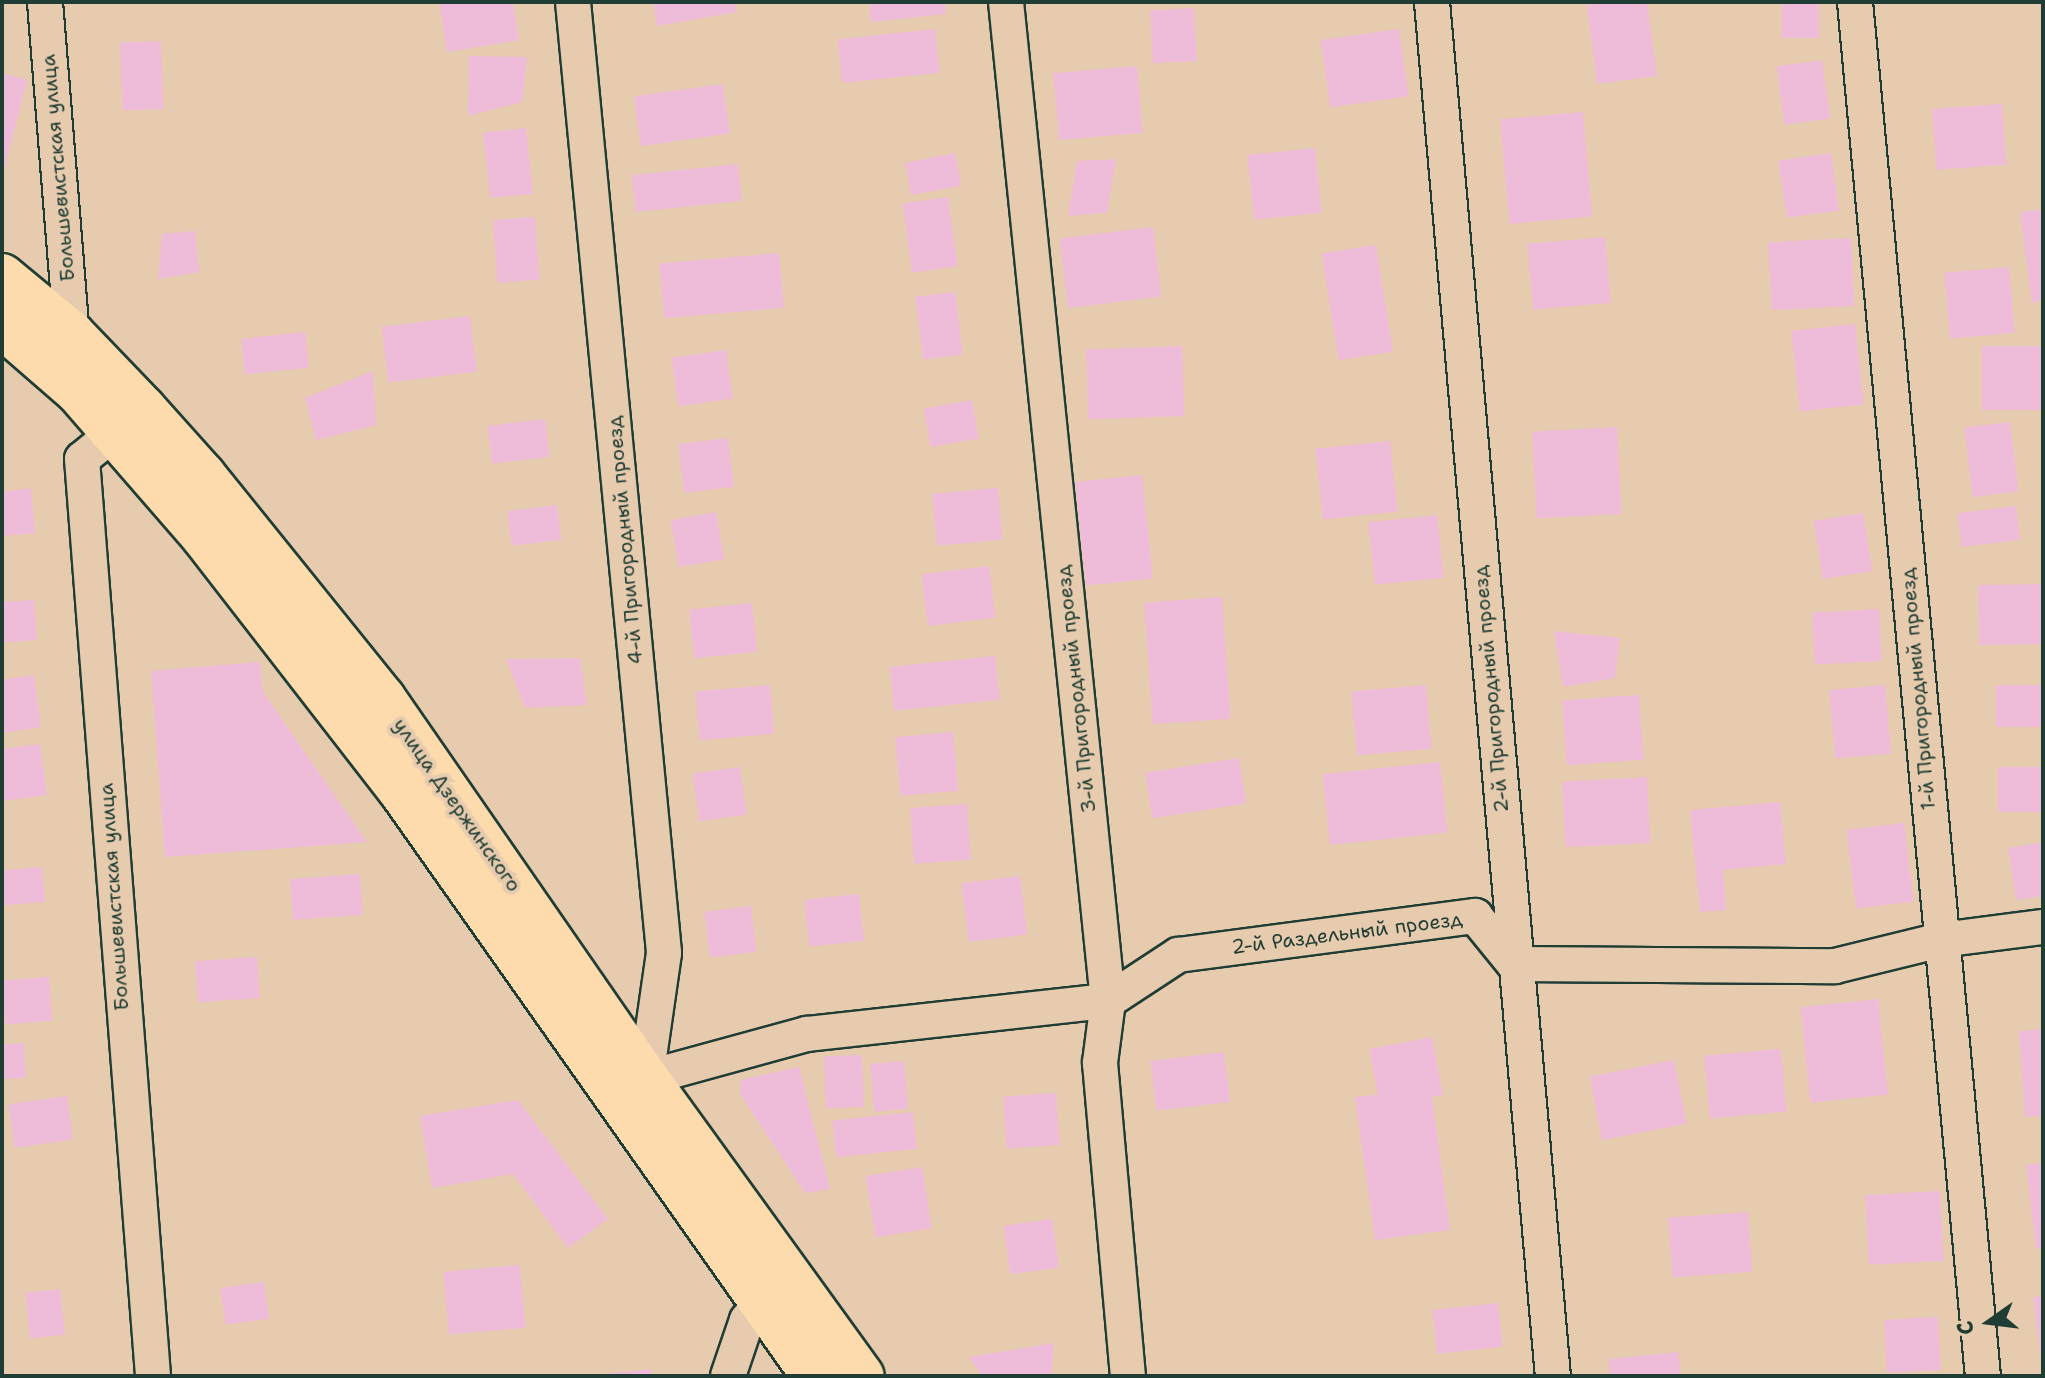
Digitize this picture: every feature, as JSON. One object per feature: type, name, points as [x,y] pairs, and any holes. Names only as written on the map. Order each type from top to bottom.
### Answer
[{"type":"main road","name":"улица Дзержинского","points":[[2,276],[72,334],[203,475],[383,698],[646,1078],[775,1288],[814,1376]]},
{"type":"main road","name":"улица Дзержинского","points":[[2,326],[78,392],[203,536],[401,791],[775,1288],[862,1376]]},
{"type":"street","name":"Большевистская улица","points":[[45,2],[72,334]]},
{"type":"street","name":"4-й Пригородный проезд","points":[[573,2],[664,953],[646,1078]]},
{"type":"street","name":"3-й Пригородный проезд","points":[[1006,2],[1108,1001],[1100,1063],[1128,1376]]},
{"type":"street","name":"2-й Пригородный проезд","points":[[1432,2],[1514,964],[1553,1376]]},
{"type":"street","name":"1-й Пригородный проезд","points":[[1855,2],[1983,1376]]},
{"type":"street","name":"Большевистская улица","points":[[114,433],[82,459],[153,1376]]},
{"type":"street","name":"2-й Раздельный проезд","points":[[646,1078],[807,1034],[1108,1001],[1178,955],[1475,916],[1514,964]]},
{"type":"street","points":[[1514,964],[1835,966],[1941,940],[2043,927]]},
{"type":"street","points":[[728,1376],[747,1320],[775,1288]]},
{"type":"building","points":[[439,2],[513,2],[519,40],[447,52]]},
{"type":"building","points":[[653,2],[735,2],[737,12],[657,26]]},
{"type":"building","points":[[869,2],[945,2],[946,14],[871,22]]},
{"type":"building","points":[[1647,2],[1657,76],[1597,84],[1587,5]]},
{"type":"building","points":[[1782,2],[1819,2],[1819,38],[1782,38]]},
{"type":"building","points":[[1194,8],[1197,61],[1153,63],[1150,10]]},
{"type":"building","points":[[935,29],[940,73],[842,83],[838,39]]},
{"type":"building","points":[[1399,29],[1408,96],[1330,107],[1321,40]]},
{"type":"building","points":[[161,41],[163,109],[122,110],[120,42]]},
{"type":"building","points":[[469,56],[527,57],[522,102],[468,116]]},
{"type":"building","points":[[1822,60],[1830,118],[1785,125],[1776,66]]},
{"type":"building","points":[[1137,66],[1143,133],[1059,140],[1053,73]]},
{"type":"building","points":[[2,73],[27,80],[4,171],[2,169]]},
{"type":"building","points":[[723,84],[730,134],[641,146],[634,97]]},
{"type":"building","points":[[2002,104],[2006,165],[1936,170],[1932,109]]},
{"type":"building","points":[[1583,112],[1592,217],[1509,224],[1500,119]]},
{"type":"building","points":[[526,128],[533,194],[490,198],[483,132]]},
{"type":"building","points":[[1315,148],[1322,213],[1254,220],[1247,155]]},
{"type":"building","points":[[955,153],[961,185],[911,195],[905,163]]},
{"type":"building","points":[[1831,153],[1839,210],[1787,218],[1779,160]]},
{"type":"building","points":[[1116,159],[1107,213],[1068,216],[1077,161]]},
{"type":"building","points":[[738,164],[742,201],[635,212],[632,175]]},
{"type":"building","points":[[948,197],[958,266],[912,273],[902,203]]},
{"type":"building","points":[[2043,209],[2043,300],[2032,303],[2020,212]]},
{"type":"building","points":[[535,217],[539,280],[497,283],[493,220]]},
{"type":"building","points":[[1153,227],[1162,296],[1068,308],[1060,238]]},
{"type":"building","points":[[195,231],[199,272],[158,279],[162,234]]},
{"type":"building","points":[[1605,237],[1611,303],[1533,310],[1527,244]]},
{"type":"building","points":[[1851,238],[1855,306],[1772,310],[1768,242]]},
{"type":"building","points":[[1376,245],[1393,352],[1339,360],[1322,254]]},
{"type":"building","points":[[779,253],[784,308],[664,318],[659,263]]},
{"type":"building","points":[[2009,267],[2015,333],[1950,338],[1944,273]]},
{"type":"building","points":[[955,292],[963,355],[923,359],[915,297]]},
{"type":"building","points":[[470,316],[477,372],[388,382],[382,327]]},
{"type":"building","points":[[1855,324],[1863,405],[1800,411],[1791,331]]},
{"type":"building","points":[[305,332],[309,368],[245,374],[241,339]]},
{"type":"building","points":[[1182,346],[1184,416],[1089,419],[1086,349]]},
{"type":"building","points":[[1982,346],[2043,346],[2043,410],[1982,410]]},
{"type":"building","points":[[726,350],[733,399],[678,406],[672,358]]},
{"type":"building","points":[[373,371],[376,425],[316,440],[305,398]]},
{"type":"building","points":[[972,400],[979,438],[931,447],[924,409]]},
{"type":"building","points":[[545,419],[550,457],[492,464],[487,426]]},
{"type":"building","points":[[2010,422],[2019,491],[1973,497],[1964,428]]},
{"type":"building","points":[[1617,427],[1622,514],[1537,518],[1532,431]]},
{"type":"building","points":[[728,438],[734,487],[684,493],[678,444]]},
{"type":"building","points":[[1390,441],[1397,512],[1323,519],[1315,449]]},
{"type":"building","points":[[1142,475],[1153,578],[1086,585],[1075,482]]},
{"type":"building","points":[[31,488],[35,533],[2,536],[2,492]]},
{"type":"building","points":[[998,488],[1003,540],[937,546],[932,494]]},
{"type":"building","points":[[557,505],[561,540],[512,546],[507,511]]},
{"type":"building","points":[[2016,506],[2020,540],[1962,547],[1957,513]]},
{"type":"building","points":[[716,512],[724,559],[679,567],[671,520]]},
{"type":"building","points":[[1863,513],[1872,571],[1823,579],[1814,521]]},
{"type":"building","points":[[1437,515],[1444,578],[1375,585],[1368,522]]},
{"type":"building","points":[[989,566],[995,618],[928,626],[922,574]]},
{"type":"building","points":[[2042,584],[2043,644],[1979,645],[1978,585]]},
{"type":"building","points":[[1222,597],[1231,719],[1153,724],[1144,602]]},
{"type":"building","points":[[34,600],[37,640],[5,642],[2,602]]},
{"type":"building","points":[[752,603],[757,652],[694,658],[689,610]]},
{"type":"building","points":[[1879,609],[1882,661],[1815,664],[1812,613]]},
{"type":"building","points":[[1554,631],[1620,638],[1615,678],[1563,687]]},
{"type":"building","points":[[995,656],[1000,700],[894,711],[890,667]]},
{"type":"building","points":[[580,658],[587,705],[525,708],[506,659]]},
{"type":"building","points":[[260,662],[263,692],[367,842],[165,857],[151,671]]},
{"type":"building","points":[[34,675],[41,727],[2,733],[2,680]]},
{"type":"building","points":[[770,685],[774,734],[700,740],[695,692]]},
{"type":"building","points":[[1426,685],[1432,749],[1357,755],[1351,692]]},
{"type":"building","points":[[1885,685],[1891,754],[1835,759],[1829,690]]},
{"type":"building","points":[[1996,685],[2043,685],[2043,727],[1996,727]]},
{"type":"building","points":[[1639,695],[1644,760],[1567,765],[1562,700]]},
{"type":"building","points":[[953,732],[958,791],[900,796],[895,737]]},
{"type":"building","points":[[40,744],[47,795],[2,801],[2,749]]},
{"type":"building","points":[[1239,758],[1246,803],[1152,818],[1145,773]]},
{"type":"building","points":[[1440,762],[1447,833],[1330,845],[1323,774]]},
{"type":"building","points":[[740,767],[747,815],[699,821],[692,774]]},
{"type":"building","points":[[1998,767],[2043,767],[2043,812],[1998,812]]},
{"type":"building","points":[[1647,777],[1650,843],[1566,847],[1562,781]]},
{"type":"building","points":[[1780,802],[1786,864],[1723,870],[1726,910],[1700,912],[1690,810]]},
{"type":"building","points":[[967,804],[971,860],[914,864],[910,808]]},
{"type":"building","points":[[1904,823],[1914,901],[1856,908],[1846,830]]},
{"type":"building","points":[[2043,842],[2043,896],[2016,900],[2008,848]]},
{"type":"building","points":[[42,867],[45,902],[5,905],[2,870]]},
{"type":"building","points":[[360,874],[363,915],[293,920],[290,879]]},
{"type":"building","points":[[1020,876],[1027,935],[969,942],[961,883]]},
{"type":"building","points":[[859,894],[864,941],[809,946],[804,900]]},
{"type":"building","points":[[751,906],[757,952],[710,957],[704,912]]},
{"type":"building","points":[[257,957],[260,998],[198,1002],[195,961]]},
{"type":"building","points":[[49,977],[52,1021],[5,1024],[2,980]]},
{"type":"building","points":[[1878,999],[1888,1094],[1810,1103],[1800,1007]]},
{"type":"building","points":[[2043,1029],[2043,1116],[2025,1117],[2019,1031]]},
{"type":"building","points":[[1432,1037],[1443,1095],[1432,1097],[1450,1230],[1375,1240],[1355,1097],[1378,1095],[1369,1049]]},
{"type":"building","points":[[24,1043],[26,1078],[4,1079],[2,1044]]},
{"type":"building","points":[[1781,1049],[1786,1112],[1710,1118],[1704,1056]]},
{"type":"building","points":[[1224,1052],[1230,1102],[1157,1111],[1151,1061]]},
{"type":"building","points":[[862,1055],[864,1107],[826,1108],[824,1056]]},
{"type":"building","points":[[1674,1060],[1686,1124],[1602,1140],[1590,1076]]},
{"type":"building","points":[[904,1061],[908,1109],[874,1112],[870,1064]]},
{"type":"building","points":[[799,1067],[830,1189],[805,1193],[740,1094],[741,1080]]},
{"type":"building","points":[[1056,1093],[1060,1145],[1007,1149],[1003,1097]]},
{"type":"building","points":[[67,1096],[73,1140],[15,1148],[9,1104]]},
{"type":"building","points":[[518,1100],[608,1219],[568,1248],[513,1174],[432,1188],[420,1116]]},
{"type":"building","points":[[913,1112],[917,1149],[836,1157],[832,1120]]},
{"type":"building","points":[[2043,1163],[2043,1248],[2036,1249],[2026,1165]]},
{"type":"building","points":[[922,1167],[932,1228],[875,1237],[866,1176]]},
{"type":"building","points":[[1940,1191],[1944,1261],[1869,1265],[1865,1195]]},
{"type":"building","points":[[1748,1212],[1752,1272],[1672,1277],[1668,1218]]},
{"type":"building","points":[[1052,1219],[1059,1268],[1010,1274],[1003,1226]]},
{"type":"building","points":[[520,1265],[525,1328],[449,1334],[443,1272]]},
{"type":"building","points":[[264,1282],[269,1319],[226,1325],[220,1288]]},
{"type":"building","points":[[60,1289],[65,1335],[30,1338],[25,1293]]},
{"type":"building","points":[[2043,1296],[2043,1359],[2041,1359],[2033,1297]]},
{"type":"building","points":[[1498,1303],[1503,1347],[1437,1354],[1432,1310]]},
{"type":"building","points":[[1938,1317],[1941,1370],[1887,1373],[1884,1320]]},
{"type":"building","points":[[1054,1343],[1051,1376],[982,1376],[969,1357]]},
{"type":"building","points":[[1678,1352],[1681,1376],[1610,1376],[1609,1359]]},
{"type":"building","points":[[651,1369],[652,1376],[605,1376],[605,1374]]}]
